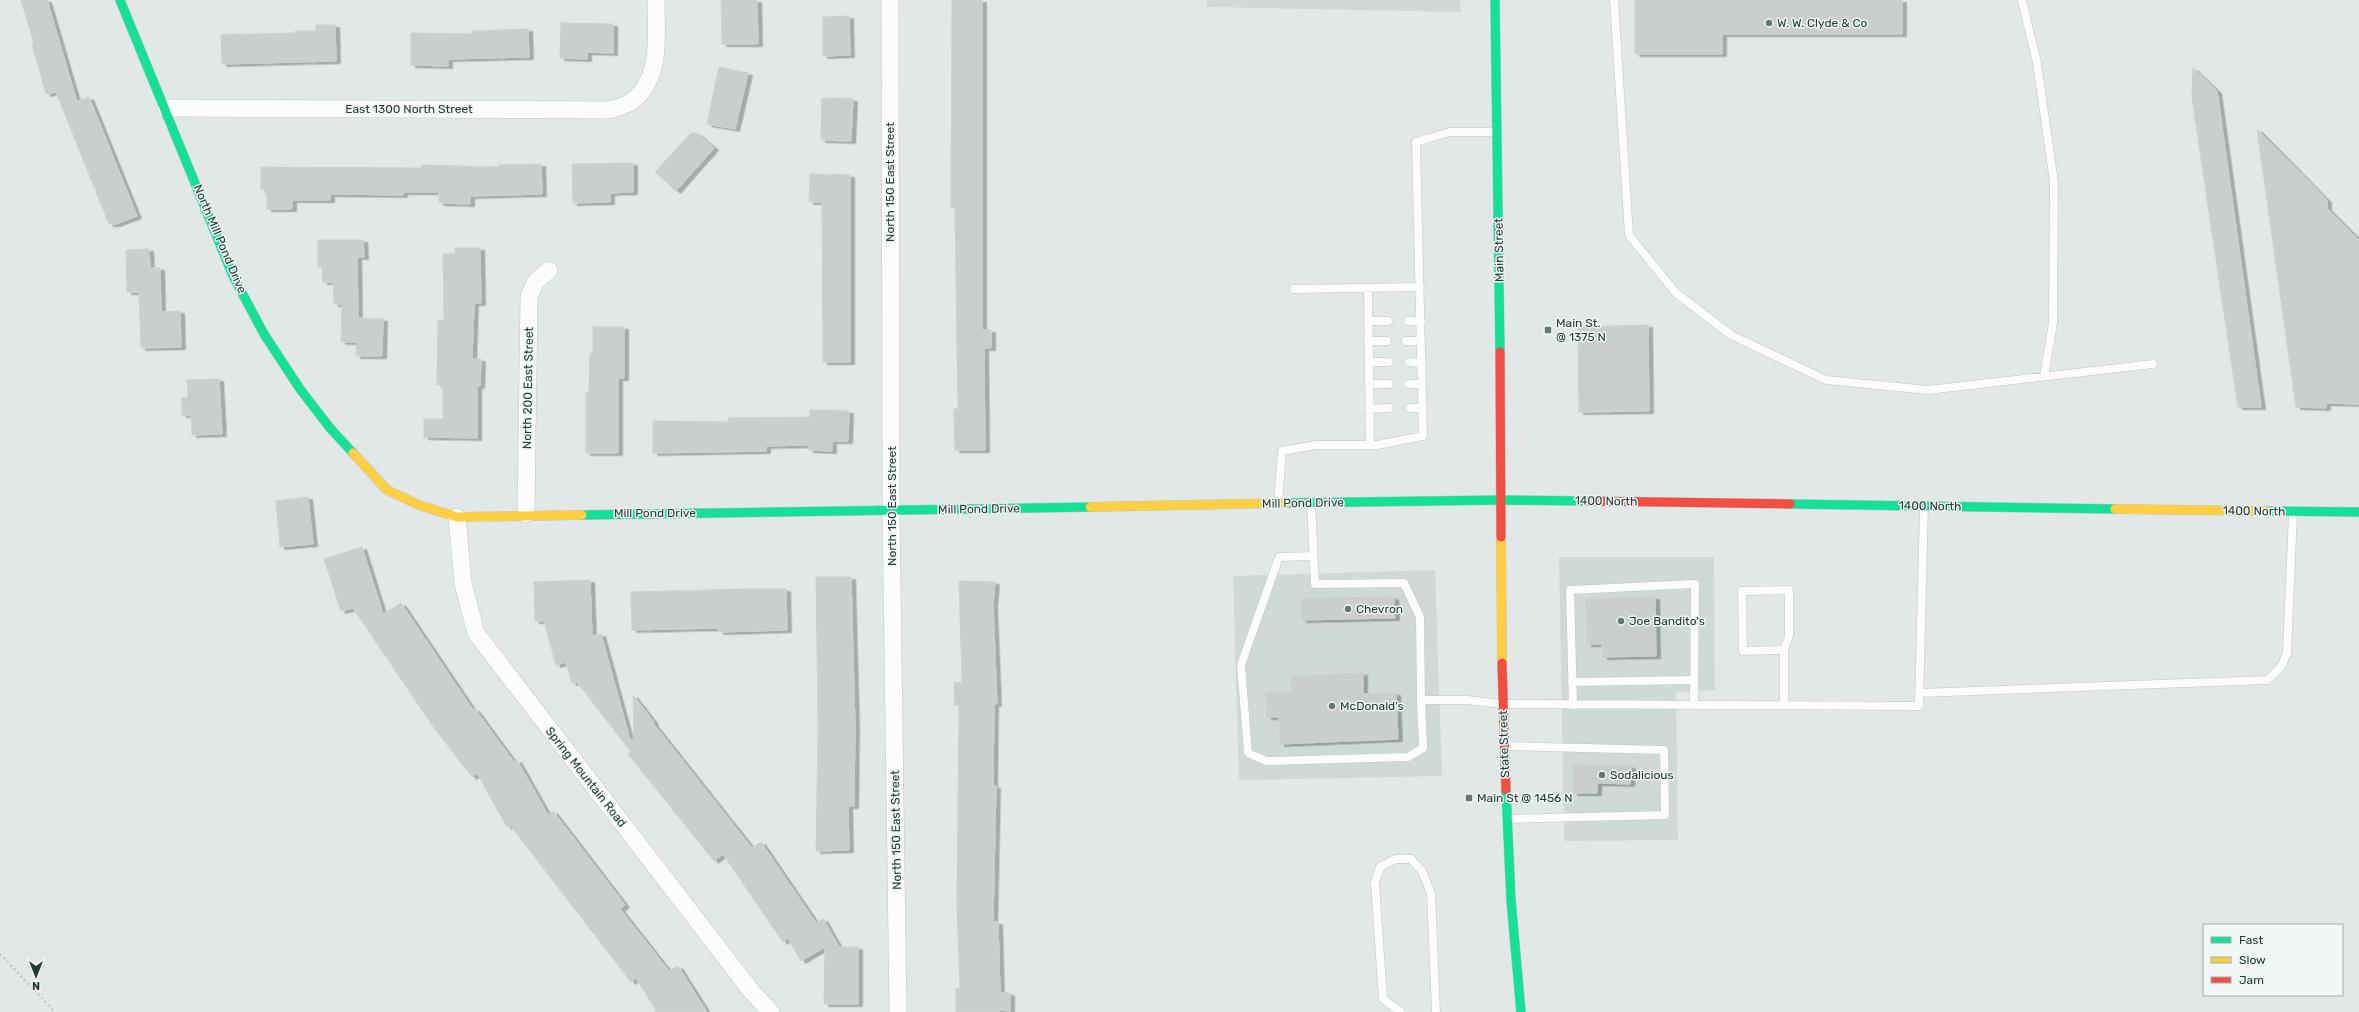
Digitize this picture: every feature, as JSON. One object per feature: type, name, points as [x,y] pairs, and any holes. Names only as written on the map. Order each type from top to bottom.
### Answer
[{"type":"main road","name":"North Mill Pond Drive","points":[[120,0],[166,108],[233,276],[264,334],[300,389],[330,428],[387,490],[419,505],[457,517]]},
{"type":"main road","name":"Main Street","points":[[1495,0],[1501,500]]},
{"type":"main road","name":"Mill Pond Drive","points":[[457,517],[526,514],[891,511],[1501,500]]},
{"type":"main road","name":"1400 North","points":[[1501,500],[2359,512]]},
{"type":"main road","name":"State Street","points":[[1501,500],[1502,704],[1511,900],[1521,1012]]},
{"type":"street","name":"East 1300 North Street","points":[[166,108],[609,110],[629,103],[645,87],[652,74],[655,56],[656,0]]},
{"type":"street","name":"North 150 East Street","points":[[890,0],[891,511],[898,1012]]},
{"type":"street","name":"North 200 East Street","points":[[526,514],[529,296],[536,281],[549,270]]},
{"type":"street","name":"Spring Mountain Road","points":[[457,517],[463,583],[476,633],[752,992],[771,1012]]},
{"type":"lane","points":[[1614,0],[1629,235],[1676,293],[1731,335],[1826,380],[1928,390],[2153,364]]},
{"type":"lane","points":[[2022,0],[2037,63],[2054,182],[2053,323],[2044,376]]},
{"type":"lane","points":[[1278,504],[1282,451],[1316,445],[1370,445],[1424,436],[1416,142],[1450,132],[1497,132]]},
{"type":"lane","points":[[1294,289],[1420,287]]},
{"type":"lane","points":[[1368,288],[1370,445]]},
{"type":"lane","points":[[1368,321],[1388,321]]},
{"type":"lane","points":[[1408,321],[1421,321]]},
{"type":"lane","points":[[1368,341],[1387,341]]},
{"type":"lane","points":[[1406,341],[1421,341]]},
{"type":"lane","points":[[1369,362],[1389,362]]},
{"type":"lane","points":[[1409,362],[1422,363]]},
{"type":"lane","points":[[1369,384],[1389,384]]},
{"type":"lane","points":[[1408,384],[1422,384]]},
{"type":"lane","points":[[1369,409],[1389,408]]},
{"type":"lane","points":[[1410,408],[1423,408]]},
{"type":"lane","points":[[1311,503],[1314,556],[1315,584],[1404,583],[1420,617],[1423,748],[1408,758],[1266,761],[1248,753],[1241,665],[1279,557],[1314,556]]},
{"type":"lane","points":[[1421,700],[1467,700],[1502,704],[1573,705],[1920,706],[1924,506]]},
{"type":"lane","points":[[1920,693],[2267,680],[2281,667],[2286,653],[2293,512]]},
{"type":"lane","points":[[1573,705],[1570,590],[1695,584],[1694,705]]},
{"type":"lane","points":[[1784,650],[1743,651],[1742,591],[1789,590],[1789,636],[1784,650],[1784,705]]},
{"type":"lane","points":[[1572,682],[1694,680]]},
{"type":"lane","points":[[1504,746],[1664,750],[1666,815],[1507,819]]},
{"type":"lane","points":[[1401,1012],[1383,999],[1375,882],[1380,867],[1395,859],[1411,859],[1422,871],[1431,893],[1436,1012]]},
{"type":"path","points":[[0,954],[55,1012]]},
{"type":"shaded area","points":[[1207,0],[1460,0],[1461,12],[1207,7]]},
{"type":"shaded area","points":[[1559,557],[1714,557],[1715,690],[1676,692],[1678,840],[1564,841]]},
{"type":"shaded area","points":[[1435,570],[1442,776],[1239,780],[1233,576]]},
{"type":"building","points":[[21,0],[47,0],[77,102],[89,97],[137,216],[116,224],[109,224],[56,92],[46,94],[32,44],[34,43]]},
{"type":"building","points":[[721,0],[757,0],[758,44],[722,44]]},
{"type":"building","points":[[952,0],[982,0],[982,330],[991,330],[991,348],[984,348],[985,450],[955,450],[954,409],[958,409],[955,208],[951,208]]},
{"type":"building","name":"W. W. Clyde & Co","points":[[1635,0],[1902,0],[1902,34],[1722,34],[1722,54],[1635,54]]},
{"type":"building","points":[[849,16],[850,55],[823,56],[823,17]]},
{"type":"building","points":[[561,23],[613,24],[613,53],[587,52],[587,59],[560,58]]},
{"type":"building","points":[[316,25],[335,25],[336,61],[222,64],[221,35],[316,31]]},
{"type":"building","points":[[528,29],[529,57],[448,59],[448,66],[411,65],[411,33],[472,34],[472,31]]},
{"type":"building","points":[[719,67],[748,73],[735,129],[707,124]]},
{"type":"building","points":[[2193,68],[2217,91],[2261,407],[2238,407],[2192,98]]},
{"type":"building","points":[[822,98],[853,99],[851,141],[821,140]]},
{"type":"building","points":[[2257,129],[2327,200],[2327,208],[2359,240],[2359,404],[2326,403],[2326,408],[2296,407]]},
{"type":"building","points":[[691,133],[697,133],[714,148],[676,191],[655,172]]},
{"type":"building","points":[[633,163],[633,192],[610,193],[610,202],[573,203],[572,164]]},
{"type":"building","points":[[541,164],[542,194],[470,196],[470,204],[439,203],[439,192],[403,192],[403,195],[330,194],[330,200],[292,200],[292,209],[267,209],[267,190],[261,190],[261,167],[421,168],[422,165],[499,167],[499,165]]},
{"type":"building","points":[[810,174],[850,175],[850,362],[823,362],[822,202],[809,202]]},
{"type":"building","points":[[318,240],[363,240],[364,257],[357,257],[358,318],[383,319],[382,356],[356,356],[357,342],[341,342],[342,304],[334,304],[333,282],[323,282],[322,266],[318,267]]},
{"type":"building","points":[[455,248],[480,248],[481,303],[474,303],[472,359],[481,359],[480,386],[477,386],[477,438],[424,437],[424,419],[443,419],[443,385],[437,385],[438,320],[444,320],[443,254],[455,254]]},
{"type":"building","points":[[149,249],[150,268],[160,268],[161,312],[180,311],[181,347],[141,348],[139,292],[127,292],[126,250]]},
{"type":"building","points":[[1648,325],[1649,411],[1579,412],[1578,327]]},
{"type":"building","points":[[593,327],[624,327],[624,378],[618,378],[618,453],[586,453],[586,393],[589,393],[590,353],[593,353]]},
{"type":"building","points":[[219,379],[222,434],[192,435],[191,415],[182,415],[182,398],[188,398],[187,380]]},
{"type":"building","points":[[810,410],[849,411],[848,441],[832,441],[832,451],[809,450],[809,445],[766,446],[766,451],[653,453],[653,421],[728,422],[728,418],[810,417]]},
{"type":"building","points":[[308,497],[313,544],[280,547],[276,501]]},
{"type":"building","points":[[362,547],[383,614],[401,603],[473,710],[475,709],[514,762],[517,760],[548,815],[553,811],[625,905],[620,909],[669,971],[678,966],[707,1012],[657,1012],[636,978],[631,982],[510,825],[507,827],[477,773],[472,777],[432,725],[353,608],[341,611],[324,559]]},
{"type":"building","points":[[816,577],[851,577],[855,726],[854,806],[848,806],[849,850],[816,851],[818,726]]},
{"type":"building","points":[[590,580],[592,636],[601,634],[630,740],[634,739],[633,695],[654,722],[653,723],[752,848],[761,842],[816,923],[823,919],[839,947],[858,947],[858,1004],[824,1004],[825,947],[801,961],[788,938],[783,942],[723,854],[714,861],[628,754],[631,752],[577,682],[572,683],[566,662],[556,665],[544,621],[535,621],[534,582]]},
{"type":"building","points":[[959,581],[995,582],[993,605],[997,704],[994,704],[993,786],[996,786],[993,922],[998,922],[1000,993],[1010,993],[1010,1011],[999,1010],[999,1012],[956,1012],[956,988],[960,988],[957,908],[959,705],[955,705],[954,683],[962,682]]},
{"type":"building","points":[[786,589],[787,630],[719,632],[719,628],[632,630],[631,592]]},
{"type":"building","name":"Chevron","points":[[1394,597],[1395,618],[1302,620],[1301,599]]},
{"type":"building","name":"Joe Bandito's","points":[[1655,597],[1656,656],[1603,657],[1602,644],[1587,644],[1586,599]]},
{"type":"building","name":"McDonald's","points":[[1363,673],[1363,694],[1396,693],[1398,739],[1280,744],[1279,717],[1267,717],[1266,693],[1292,692],[1291,676]]},
{"type":"building","name":"Sodalicious","points":[[1573,765],[1631,766],[1630,784],[1597,783],[1597,793],[1573,793]]},
{"type":"traffic: fast","points":[[120,0],[233,276],[264,334],[300,389],[330,428],[353,453]]},
{"type":"traffic: fast","points":[[1495,0],[1500,352]]},
{"type":"traffic: fast","points":[[1287,503],[1501,500],[1587,501]]},
{"type":"traffic: fast","points":[[1790,504],[2115,509]]},
{"type":"traffic: fast","points":[[582,515],[1090,507]]},
{"type":"traffic: fast","points":[[2267,511],[2359,512]]},
{"type":"traffic: fast","points":[[1506,790],[1511,900],[1521,1012]]},
{"type":"traffic: slow","points":[[353,453],[387,490],[419,505],[457,517],[582,515]]},
{"type":"traffic: slow","points":[[1090,507],[1287,503]]},
{"type":"traffic: slow","points":[[2115,509],[2267,511]]},
{"type":"traffic: slow","points":[[1501,537],[1502,663]]},
{"type":"traffic: jam","points":[[1500,352],[1501,537]]},
{"type":"traffic: jam","points":[[1587,501],[1790,504]]},
{"type":"traffic: jam","points":[[1502,663],[1506,790]]},
{"type":"place","name":"W. W. Clyde & Co","points":[[1769,23]]},
{"type":"place","name":"Main St. @ 1375 N","points":[[1548,330]]},
{"type":"place","name":"Chevron","points":[[1348,609]]},
{"type":"place","name":"Joe Bandito's","points":[[1621,621]]},
{"type":"place","name":"McDonald's","points":[[1332,706]]},
{"type":"place","name":"Sodalicious","points":[[1602,775]]},
{"type":"place","name":"Main St @ 1456 N","points":[[1469,798]]}]
